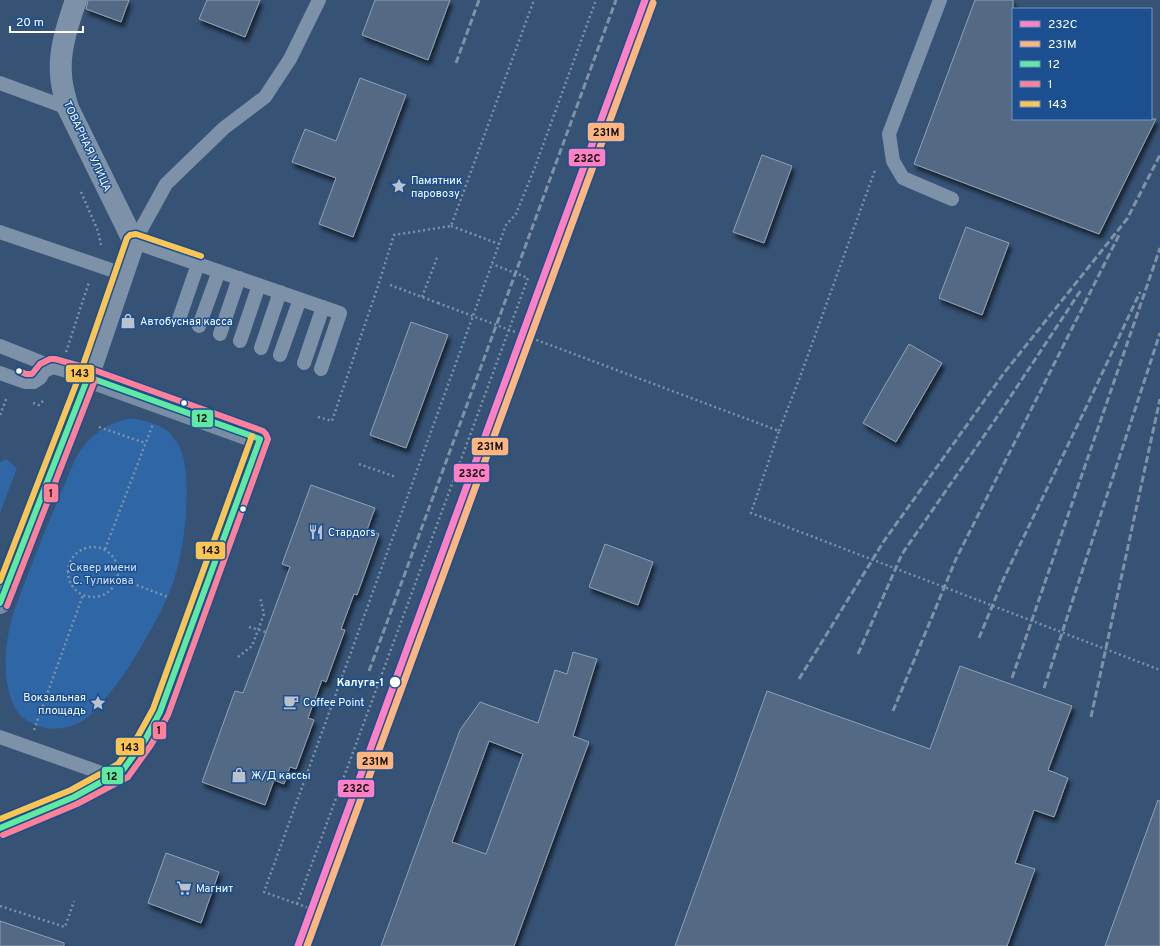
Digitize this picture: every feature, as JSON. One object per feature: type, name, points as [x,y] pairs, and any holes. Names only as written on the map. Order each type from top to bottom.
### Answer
[{"type":"main road","points":[[0,603],[88,377],[260,439],[160,712],[145,740],[123,770],[74,797],[0,828]]},
{"type":"street","name":"ТОВАРНАЯ УЛИЦА","points":[[76,0],[69,21],[61,59],[63,91],[68,108],[134,242]]},
{"type":"street","points":[[88,377],[134,242]]},
{"type":"lane","points":[[319,0],[290,59],[265,97],[224,128],[166,184],[134,242],[340,313],[321,369]]},
{"type":"lane","points":[[940,0],[888,134],[893,160],[903,178],[952,199]]},
{"type":"lane","points":[[0,83],[68,108]]},
{"type":"lane","points":[[0,232],[123,274]]},
{"type":"lane","points":[[179,320],[198,264]]},
{"type":"lane","points":[[199,326],[219,271]]},
{"type":"lane","points":[[220,334],[239,278]]},
{"type":"lane","points":[[240,341],[259,285]]},
{"type":"lane","points":[[261,348],[280,292]]},
{"type":"lane","points":[[280,355],[300,299]]},
{"type":"lane","points":[[304,363],[323,307]]},
{"type":"lane","points":[[0,346],[57,368],[88,377]]},
{"type":"lane","points":[[0,373],[25,382],[34,382],[40,378],[44,371],[57,368]]},
{"type":"lane","points":[[0,738],[110,776]]},
{"type":"path","points":[[451,226],[534,0]]},
{"type":"path","points":[[317,911],[264,892],[506,225],[516,214],[535,167],[596,0]]},
{"type":"path","points":[[888,134],[779,431],[751,513],[1160,670]]},
{"type":"path","points":[[38,405],[52,393],[57,368],[101,246],[98,232],[80,190],[102,175]]},
{"type":"path","points":[[318,417],[332,421],[377,290],[394,235],[451,226],[499,244]]},
{"type":"path","points":[[422,297],[438,255]]},
{"type":"path","points":[[297,904],[528,278],[492,264]]},
{"type":"path","points":[[390,285],[779,431]]},
{"type":"path","points":[[0,415],[8,394]]},
{"type":"path","points":[[105,550],[153,424]]},
{"type":"path","points":[[99,427],[145,443]]},
{"type":"path","points":[[359,464],[396,477]]},
{"type":"path","points":[[95,547],[105,550],[112,555],[117,563],[118,578],[113,588],[104,594],[94,597],[83,595],[74,589],[69,580],[68,568],[71,560],[77,552],[86,548],[95,547]]},
{"type":"path","points":[[118,578],[168,597]]},
{"type":"path","points":[[32,735],[83,595]]},
{"type":"path","points":[[238,657],[252,646],[264,614],[260,597]]},
{"type":"path","points":[[249,626],[266,632]]},
{"type":"path","points":[[0,906],[65,927],[74,901]]},
{"type":"green space","name":"Сквер имени С. Туликова","points":[[131,418],[153,423],[166,429],[177,442],[182,453],[187,483],[187,498],[182,546],[176,573],[166,602],[141,647],[119,681],[92,714],[74,725],[62,728],[51,729],[40,727],[31,723],[18,713],[12,702],[8,689],[6,676],[6,650],[14,611],[73,464],[82,448],[101,430],[112,424]]},
{"type":"green space","points":[[6,459],[17,468],[0,513],[0,462]]},
{"type":"building","points":[[88,0],[129,0],[121,22],[86,9]]},
{"type":"building","points":[[207,0],[260,0],[245,37],[199,19]]},
{"type":"building","points":[[375,0],[450,0],[428,60],[362,35]]},
{"type":"building","points":[[975,0],[1013,0],[1012,120],[1156,119],[1099,234],[914,164]]},
{"type":"building","points":[[360,78],[406,95],[353,237],[319,224],[336,178],[292,162],[305,129],[336,141]]},
{"type":"building","points":[[762,155],[792,166],[764,243],[733,232]]},
{"type":"building","points":[[966,227],[1009,243],[982,315],[939,298]]},
{"type":"building","points":[[411,322],[448,335],[406,448],[370,435]]},
{"type":"building","points":[[909,344],[942,363],[896,442],[863,423]]},
{"type":"building","name":"Калуга-1","points":[[311,485],[375,508],[367,530],[379,534],[357,595],[354,594],[341,629],[345,630],[326,682],[322,680],[308,718],[314,720],[296,769],[290,767],[284,784],[274,780],[265,805],[202,782],[235,691],[243,693],[290,567],[282,564]]},
{"type":"building","points":[[605,544],[653,562],[638,605],[589,587]]},
{"type":"building","points":[[573,652],[597,659],[573,736],[589,742],[514,946],[381,946],[460,730],[480,702],[538,723],[555,670],[567,674]],"holes":[[[489,741],[523,754],[486,854],[452,842]]]},
{"type":"building","points":[[960,666],[1072,706],[1048,770],[1068,778],[1054,817],[1034,810],[1015,863],[1035,869],[1007,946],[675,946],[767,691],[930,749]]},
{"type":"building","points":[[1158,800],[1160,801],[1160,946],[1105,946]]},
{"type":"building","name":"Магнит","points":[[166,853],[219,872],[201,923],[148,903]]},
{"type":"building","points":[[0,921],[64,943],[64,946],[0,946]]},
{"type":"railway","points":[[456,63],[479,0]]},
{"type":"railway","points":[[369,671],[616,0]]},
{"type":"railway","points":[[799,679],[884,541],[1004,373],[1127,219],[1160,155]]},
{"type":"railway","points":[[893,711],[956,559],[1119,235]]},
{"type":"railway","points":[[1012,678],[1160,248]]},
{"type":"railway","points":[[858,654],[902,554],[995,420],[1081,290]]},
{"type":"railway","points":[[979,638],[1003,580],[1140,292]]},
{"type":"railway","points":[[1044,688],[1160,333]]},
{"type":"railway","points":[[1091,717],[1160,399]]},
{"type":"transit line","name":"232C","points":[[298,946],[645,0]]},
{"type":"transit line","name":"231М","points":[[307,946],[653,3]]},
{"type":"transit line","name":"143","points":[[0,581],[80,374],[127,238],[130,235],[136,234],[201,256]]},
{"type":"transit line","name":"1","points":[[3,835],[77,804],[128,777],[151,745],[168,715],[268,439],[263,431],[91,369],[55,359],[50,359],[40,364],[32,374],[26,374],[19,371]]},
{"type":"transit line","name":"12","points":[[88,377],[260,439]]},
{"type":"transit line","name":"12","points":[[0,603],[88,377]]},
{"type":"transit line","name":"1","points":[[7,606],[95,380]]},
{"type":"transit line","name":"143","points":[[0,819],[71,790],[118,764],[138,736],[153,709],[252,436]]},
{"type":"transit line","name":"12","points":[[0,828],[74,797],[123,770],[145,740],[160,712],[260,439]]},
{"type":"place","name":"Памятник паровозу","points":[[399,186]]},
{"type":"place","name":"Автобусная касса","points":[[128,321]]},
{"type":"place","name":"Стардогs","points":[[316,532]]},
{"type":"place","name":"Калуга-1","points":[[395,682]]},
{"type":"place","name":"Coffee Point","points":[[291,702]]},
{"type":"place","name":"Вокзальная площадь","points":[[98,703]]},
{"type":"place","name":"Ж/Д кассы","points":[[239,775]]},
{"type":"place","name":"Магнит","points":[[184,888]]}]
